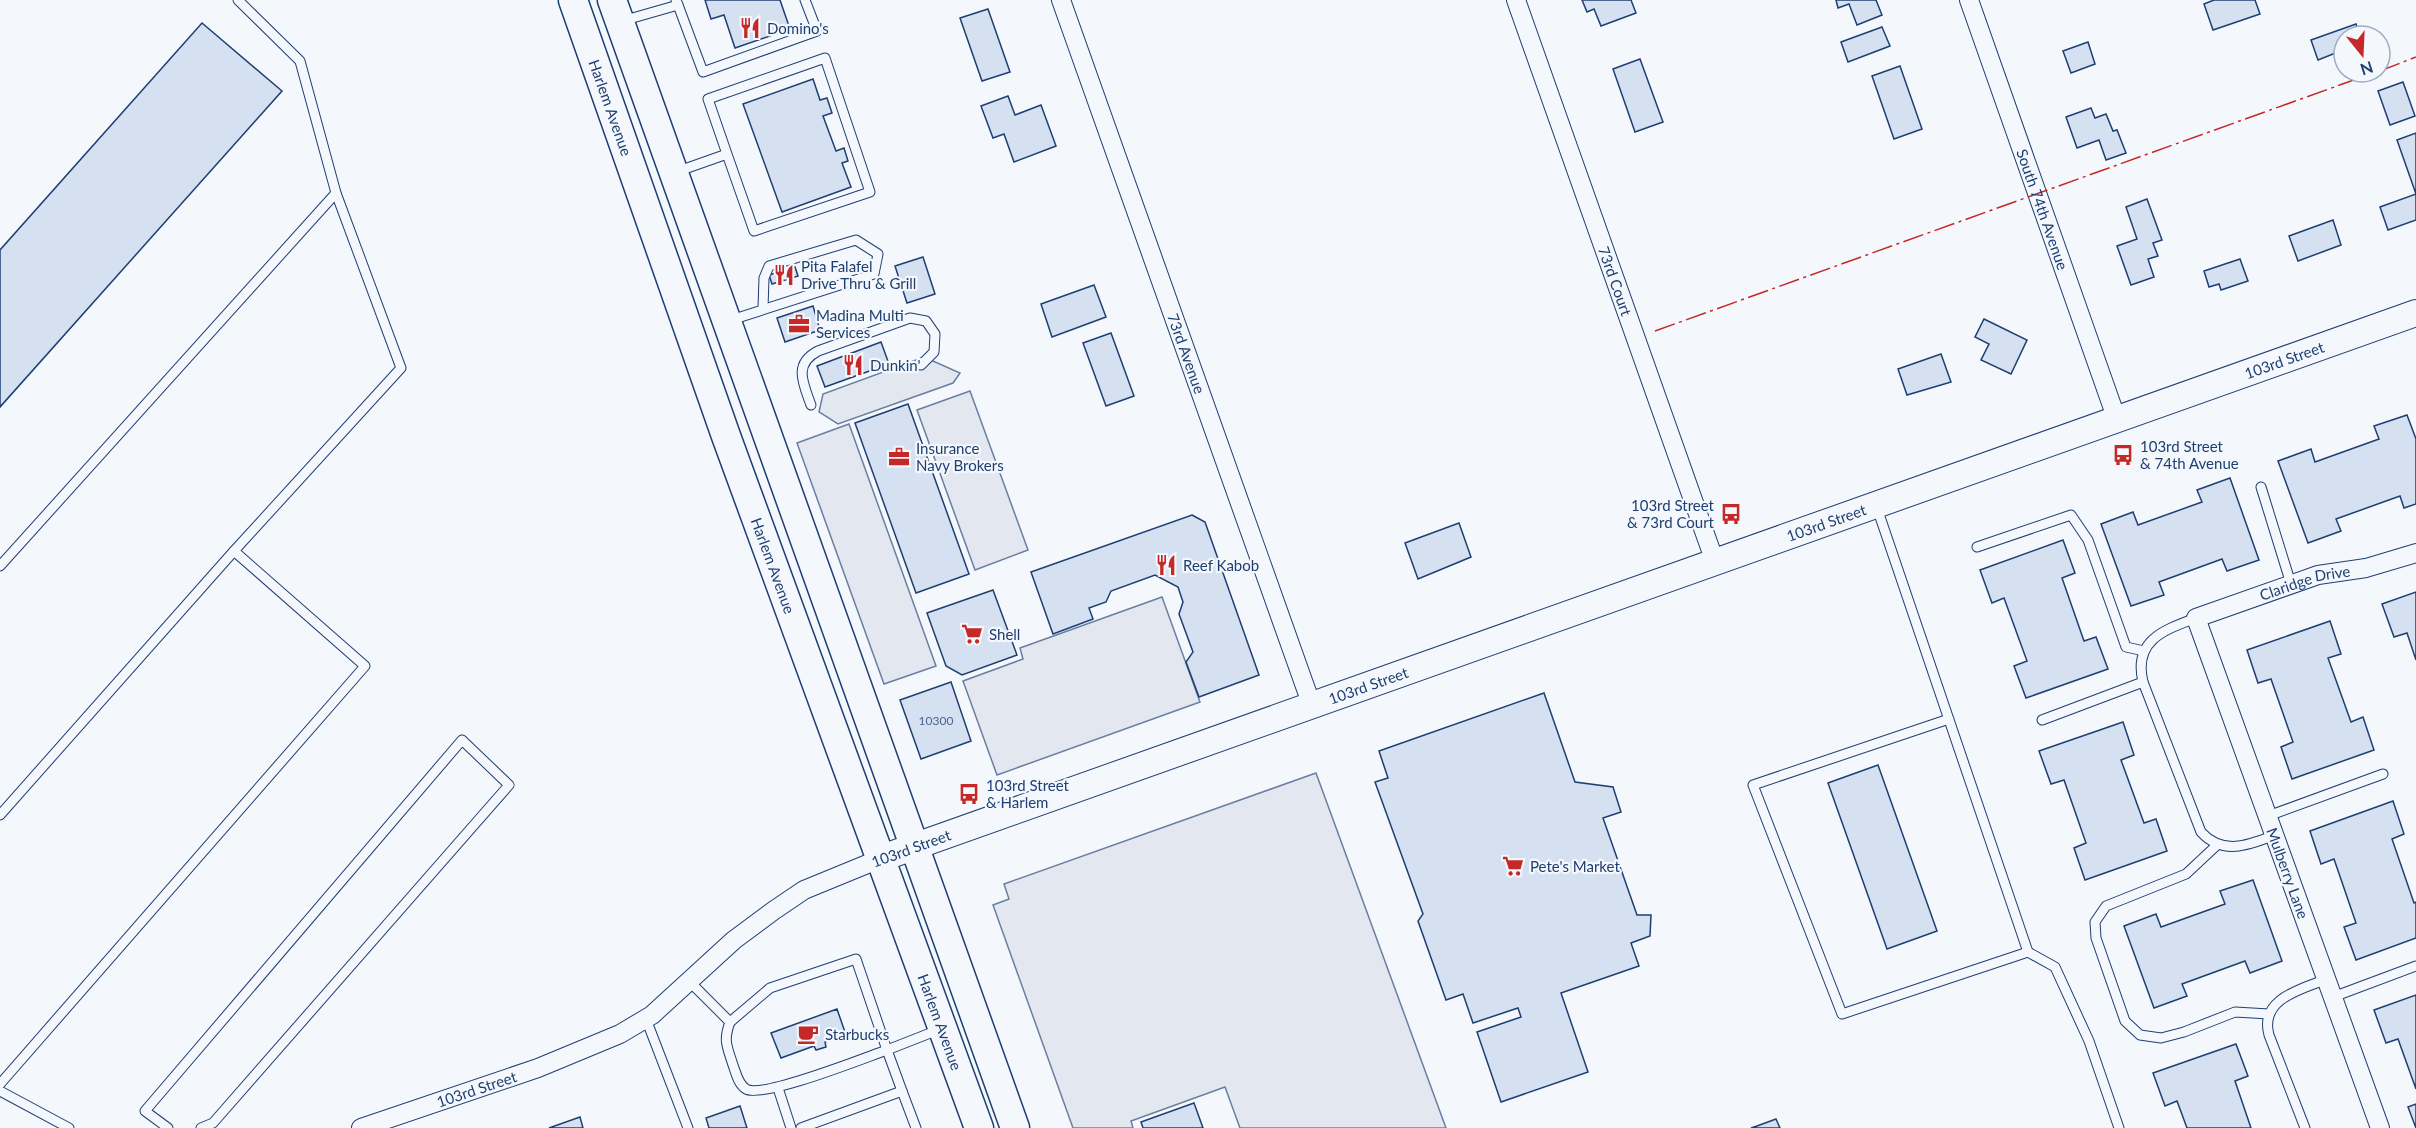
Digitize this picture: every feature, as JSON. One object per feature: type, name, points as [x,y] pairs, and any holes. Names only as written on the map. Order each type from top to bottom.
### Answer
[{"type":"main road","name":"Harlem Avenue","points":[[573,0],[726,436],[979,1128]]},
{"type":"main road","points":[[616,11],[1015,1128]]},
{"type":"street","name":"73rd Avenue","points":[[1061,0],[1312,706]]},
{"type":"street","name":"73rd Court","points":[[1516,0],[1715,562]]},
{"type":"street","name":"South 74th Avenue","points":[[1969,0],[2117,420]]},
{"type":"street","name":"103rd Street","points":[[361,1128],[588,1049],[646,1019],[734,940],[804,890],[882,858],[2416,313]]},
{"type":"street","name":"Claridge Drive","points":[[2196,618],[2291,584],[2340,570],[2386,563],[2416,553]]},
{"type":"street","name":"Mulberry Lane","points":[[2196,618],[2380,1128]]},
{"type":"lane","points":[[0,815],[400,368],[336,193],[300,61],[238,0]]},
{"type":"lane","points":[[616,11],[677,2],[703,72],[817,31],[805,0]]},
{"type":"lane","points":[[825,58],[870,192],[754,231],[727,154],[708,99],[825,58]]},
{"type":"lane","points":[[673,172],[727,154]]},
{"type":"lane","points":[[0,566],[336,193]]},
{"type":"lane","points":[[727,321],[874,274],[878,254],[855,240],[769,266],[764,278],[763,308]]},
{"type":"lane","points":[[811,405],[800,374],[806,360],[818,351],[910,318],[926,321],[935,334],[934,352],[929,360],[921,365]]},
{"type":"lane","points":[[2261,487],[2291,584]]},
{"type":"lane","points":[[1876,505],[2028,952],[2055,967],[2088,1041],[2120,1128]]},
{"type":"lane","points":[[1977,547],[2071,515],[2088,540],[2126,647],[2144,651]]},
{"type":"lane","points":[[0,1084],[365,666],[234,551]]},
{"type":"lane","points":[[2196,618],[2159,632],[2144,651],[2140,668],[2143,682],[2196,824],[2207,839],[2217,844],[2236,847],[2275,835]]},
{"type":"lane","points":[[2042,720],[2143,682]]},
{"type":"lane","points":[[1949,719],[1753,785],[1842,1014],[2028,952]]},
{"type":"lane","points":[[168,1128],[146,1111],[462,740],[509,785],[215,1125],[201,1128]]},
{"type":"lane","points":[[2268,816],[2383,774]]},
{"type":"lane","points":[[2217,844],[2180,877],[2106,906],[2096,922],[2096,938],[2125,1021],[2140,1035],[2162,1038],[2235,1012],[2269,1014]]},
{"type":"lane","points":[[916,1128],[886,1050],[856,959],[770,988],[730,1022],[724,1037],[739,1081],[746,1089],[757,1092],[778,1088],[886,1050],[943,1028]]},
{"type":"lane","points":[[2333,997],[2416,966]]},
{"type":"lane","points":[[2305,1128],[2269,1035],[2269,1014],[2281,998],[2327,979]]},
{"type":"lane","points":[[689,981],[730,1022]]},
{"type":"lane","points":[[646,1019],[688,1128]]},
{"type":"lane","points":[[778,1088],[791,1128]]},
{"type":"lane","points":[[0,1091],[69,1128]]},
{"type":"lane","points":[[801,1128],[902,1091]]},
{"type":"shaded area","points":[[924,357],[960,373],[953,383],[838,424],[819,412],[823,394]]},
{"type":"shaded area","points":[[970,391],[1028,550],[975,570],[917,410]]},
{"type":"shaded area","points":[[849,424],[936,666],[884,684],[797,443]]},
{"type":"shaded area","points":[[1162,597],[1200,702],[997,775],[963,681],[1023,659],[1020,648]]},
{"type":"shaded area","points":[[1316,773],[1446,1128],[1240,1128],[1225,1087],[1131,1121],[1133,1128],[1073,1128],[993,905],[1009,899],[1004,884]]},
{"type":"building","points":[[705,0],[780,0],[790,29],[735,48],[724,15],[711,19]]},
{"type":"building","points":[[1582,0],[1631,0],[1636,13],[1601,26],[1594,9],[1587,12]]},
{"type":"building","points":[[1836,0],[1876,0],[1882,15],[1857,25],[1849,4],[1838,8]]},
{"type":"building","points":[[2214,0],[2255,0],[2260,14],[2213,30],[2204,4]]},
{"type":"building","points":[[988,9],[1010,72],[982,81],[960,18]]},
{"type":"building","points":[[202,23],[282,91],[0,407],[0,250]]},
{"type":"building","points":[[1882,27],[1890,46],[1848,62],[1841,42]]},
{"type":"building","points":[[2332,33],[2332,54],[2318,60],[2311,40]]},
{"type":"building","points":[[2088,42],[2095,64],[2071,73],[2063,51]]},
{"type":"building","points":[[1640,59],[1663,122],[1635,132],[1613,69]]},
{"type":"building","points":[[1900,66],[1922,129],[1894,139],[1872,76]]},
{"type":"building","points":[[813,79],[820,100],[827,98],[832,113],[823,116],[836,151],[844,148],[848,161],[842,163],[851,187],[782,212],[743,104]]},
{"type":"building","points":[[2403,82],[2415,116],[2390,125],[2378,91]]},
{"type":"building","points":[[1008,96],[1015,115],[1041,105],[1056,146],[1014,162],[1004,134],[993,138],[981,106]]},
{"type":"building","points":[[2091,108],[2095,118],[2106,114],[2113,131],[2117,130],[2126,153],[2106,160],[2099,140],[2077,148],[2066,117]]},
{"type":"building","points":[[2416,133],[2416,194],[2397,140]]},
{"type":"building","points":[[2416,194],[2416,220],[2388,230],[2380,207]]},
{"type":"building","points":[[2147,199],[2162,240],[2153,243],[2158,256],[2148,259],[2154,277],[2131,285],[2117,246],[2137,239],[2126,207]]},
{"type":"building","points":[[2333,220],[2341,245],[2298,261],[2289,236]]},
{"type":"building","points":[[923,257],[935,294],[907,303],[895,266]]},
{"type":"building","points":[[2240,259],[2248,281],[2221,290],[2219,284],[2209,287],[2204,271]]},
{"type":"building","name":"Pita Falafel Drive Thru & Grill","points":[[795,267],[798,276],[772,284],[769,275]]},
{"type":"building","points":[[1094,285],[1106,317],[1052,337],[1041,304]]},
{"type":"building","name":"Madina Multi Services","points":[[813,306],[820,330],[785,342],[777,318]]},
{"type":"building","points":[[1984,319],[2027,340],[2011,374],[1981,360],[1989,344],[1975,337]]},
{"type":"building","points":[[1111,333],[1134,396],[1106,406],[1083,343]]},
{"type":"building","name":"Dunkin'","points":[[881,342],[889,364],[825,387],[817,366]]},
{"type":"building","points":[[1941,354],[1951,382],[1907,395],[1898,369]]},
{"type":"building","points":[[908,404],[969,574],[916,593],[855,423]]},
{"type":"building","points":[[2407,415],[2416,439],[2416,504],[2404,508],[2400,496],[2336,519],[2341,531],[2308,543],[2278,461],[2311,449],[2315,462],[2379,439],[2374,426]]},
{"type":"building","points":[[2230,478],[2259,560],[2227,571],[2222,559],[2159,582],[2164,595],[2131,606],[2101,524],[2133,512],[2138,525],[2202,502],[2197,490]]},
{"type":"building","points":[[1192,515],[1205,522],[1259,675],[1199,697],[1186,662],[1193,652],[1179,614],[1183,602],[1178,587],[1155,575],[1111,591],[1106,602],[1089,608],[1093,619],[1053,634],[1031,572]]},
{"type":"building","points":[[1459,523],[1471,557],[1418,579],[1405,543]]},
{"type":"building","points":[[2063,540],[2075,573],[2062,578],[2084,641],[2096,637],[2108,669],[2026,698],[2014,666],[2027,661],[2004,598],[1992,603],[1980,570]]},
{"type":"building","name":"Shell","points":[[993,590],[1017,655],[962,675],[946,666],[927,613]]},
{"type":"building","points":[[2416,592],[2416,660],[2407,633],[2394,637],[2382,604]]},
{"type":"building","points":[[2330,621],[2341,654],[2328,658],[2351,722],[2363,717],[2374,750],[2292,779],[2281,747],[2293,742],[2271,679],[2258,683],[2247,650]]},
{"type":"building","points":[[951,682],[971,741],[921,759],[900,700]]},
{"type":"building","name":"Pete's Market","points":[[1544,693],[1575,782],[1613,787],[1621,812],[1603,818],[1637,915],[1651,915],[1650,936],[1631,943],[1639,966],[1561,993],[1588,1072],[1501,1102],[1477,1032],[1521,1017],[1518,1008],[1473,1023],[1463,994],[1446,1000],[1418,921],[1423,914],[1375,782],[1388,778],[1379,751]]},
{"type":"building","points":[[2123,722],[2134,755],[2121,760],[2144,823],[2156,819],[2167,851],[2085,880],[2074,848],[2086,843],[2064,780],[2051,784],[2039,751]]},
{"type":"building","points":[[1878,765],[1937,931],[1887,949],[1828,783]]},
{"type":"building","points":[[2393,801],[2404,834],[2392,839],[2414,903],[2416,902],[2416,938],[2356,960],[2344,927],[2356,923],[2334,859],[2321,864],[2310,831]]},
{"type":"building","points":[[2253,880],[2282,961],[2250,973],[2245,961],[2182,984],[2187,996],[2154,1008],[2124,926],[2156,914],[2161,927],[2225,904],[2220,891]]},
{"type":"building","points":[[2416,995],[2416,1089],[2398,1039],[2386,1043],[2374,1010]]},
{"type":"building","name":"Starbucks","points":[[837,1009],[846,1035],[825,1042],[826,1047],[816,1050],[814,1046],[781,1058],[771,1033]]},
{"type":"building","points":[[2236,1044],[2248,1076],[2235,1081],[2251,1128],[2187,1128],[2177,1101],[2165,1106],[2153,1073]]},
{"type":"building","points":[[1194,1103],[1203,1128],[1143,1128],[1141,1122]]},
{"type":"building","points":[[2416,1104],[2416,1128],[2408,1107]]},
{"type":"building","points":[[740,1106],[747,1128],[709,1128],[706,1118]]},
{"type":"building","points":[[580,1117],[583,1128],[549,1128]]},
{"type":"building","points":[[1776,1119],[1780,1128],[1751,1128],[1757,1126]]},
{"type":"power","points":[[2392,66],[2416,57]]},
{"type":"power","points":[[1655,331],[2343,84]]},
{"type":"place","name":"Domino's","points":[[750,28]]},
{"type":"place","name":"Pita Falafel Drive Thru & Grill","points":[[784,275]]},
{"type":"place","name":"Madina Multi Services","points":[[799,324]]},
{"type":"place","name":"Dunkin'","points":[[853,365]]},
{"type":"place","name":"103rd Street & 74th Avenue","points":[[2123,455]]},
{"type":"place","name":"Insurance Navy Brokers","points":[[899,457]]},
{"type":"place","name":"103rd Street & 73rd Court","points":[[1731,514]]},
{"type":"place","name":"Reef Kabob","points":[[1166,565]]},
{"type":"place","name":"Shell","points":[[972,634]]},
{"type":"place","name":"103rd Street & Harlem","points":[[969,794]]},
{"type":"place","name":"Pete's Market","points":[[1513,866]]},
{"type":"place","name":"Starbucks","points":[[808,1034]]}]
